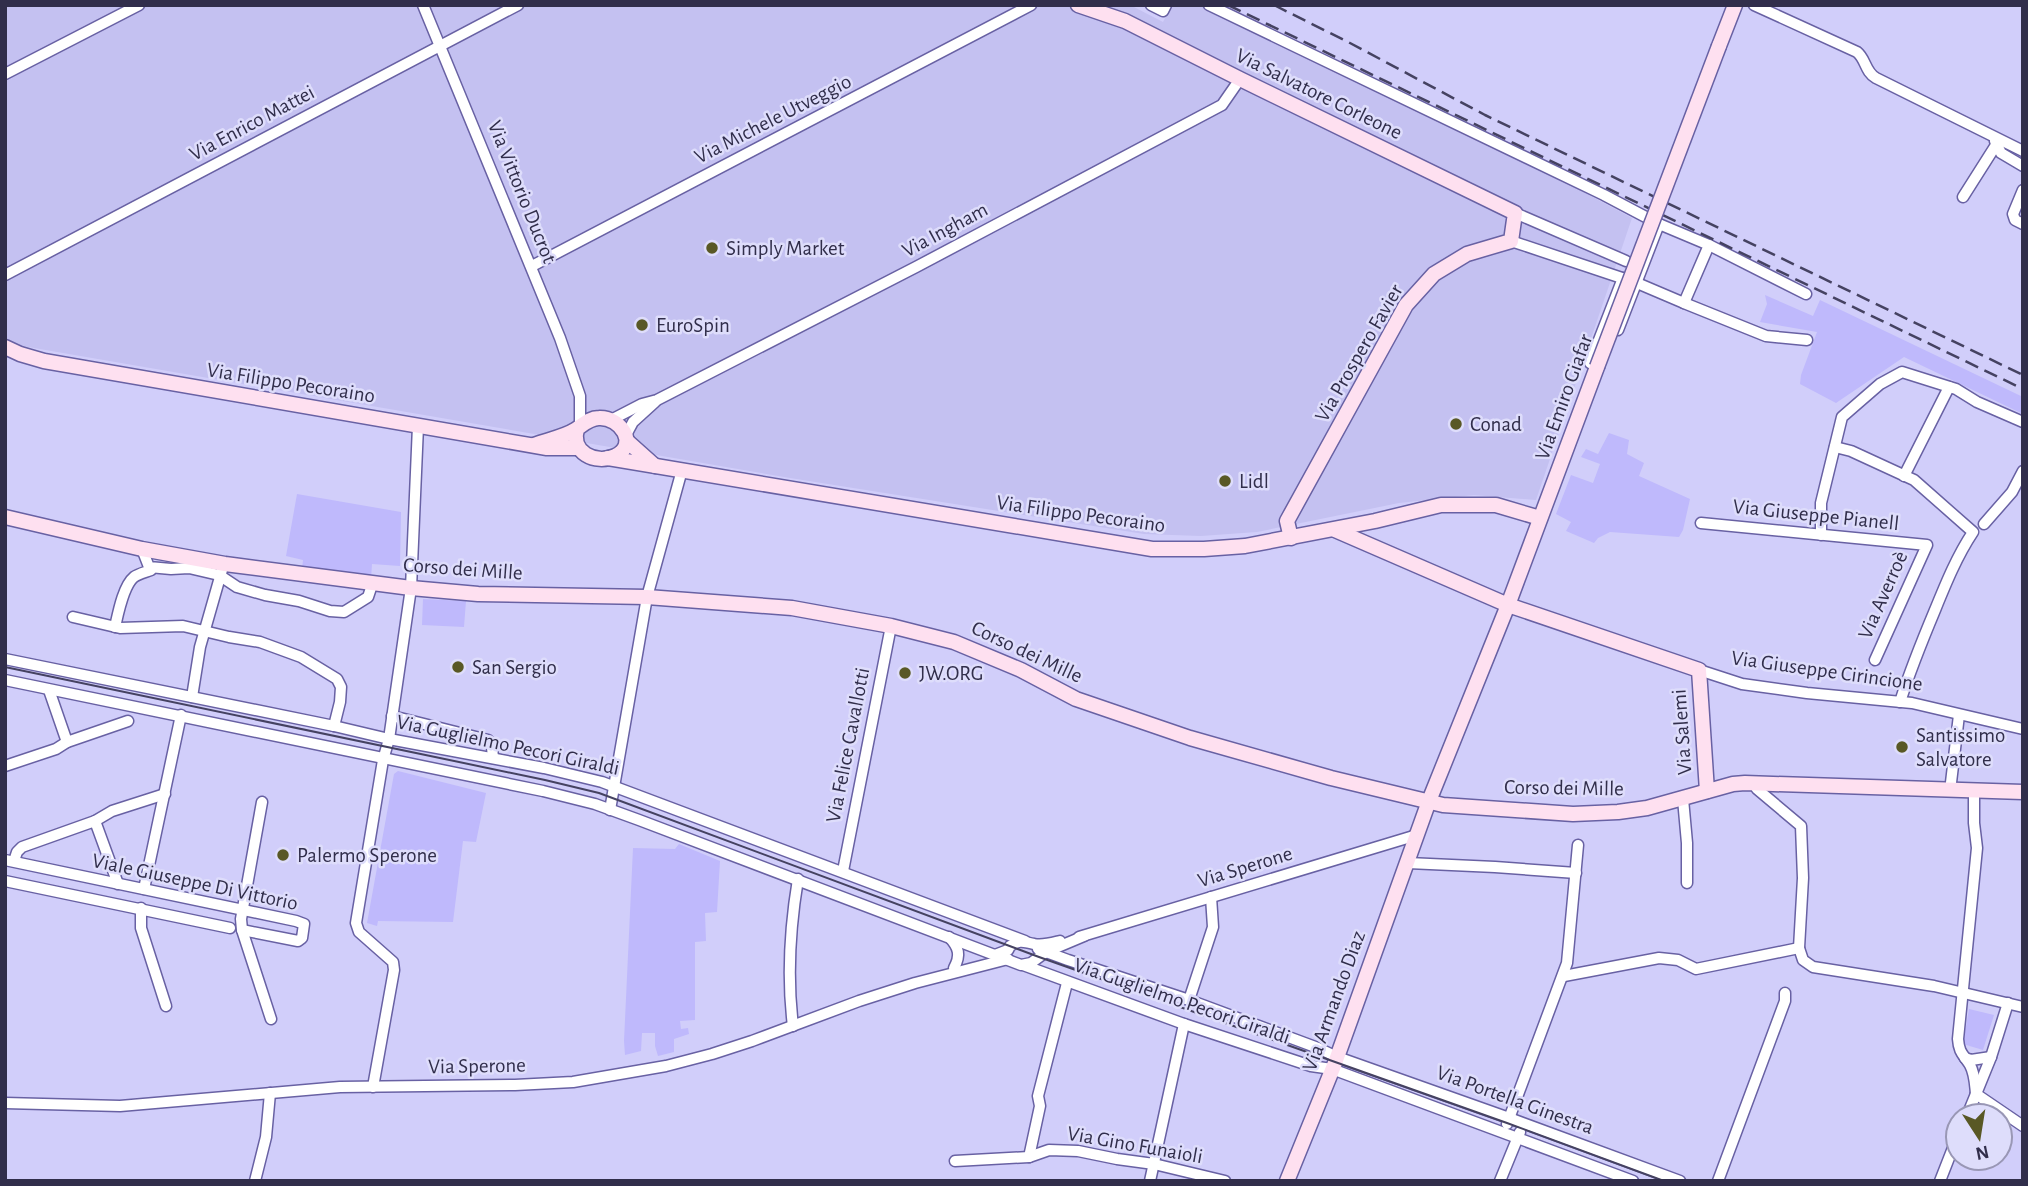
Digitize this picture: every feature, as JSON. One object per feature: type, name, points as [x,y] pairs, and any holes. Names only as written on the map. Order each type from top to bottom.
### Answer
[{"type":"street","points":[[5,74],[139,5]]},
{"type":"street","name":"Via Vittorio Ducrot","points":[[424,5],[532,266],[580,396]]},
{"type":"street","name":"Via Enrico Mattei","points":[[5,275],[518,5]]},
{"type":"street","name":"Via Michele Utveggio","points":[[532,266],[1031,5]]},
{"type":"street","name":"Via Salvatore Corleone","points":[[1078,5],[1125,21],[1515,213]]},
{"type":"street","points":[[1151,5],[1163,11],[1166,5]]},
{"type":"street","points":[[1209,5],[1806,294]]},
{"type":"street","name":"Via Emiro Giafar","points":[[1417,835],[1571,439],[1593,365],[1735,5]]},
{"type":"street","points":[[1754,5],[1857,52],[1872,76],[1995,141],[2023,150]]},
{"type":"street","name":"Via Ingham","points":[[657,400],[916,267],[1222,104],[1240,79]]},
{"type":"street","points":[[1995,141],[2001,153],[2023,166]]},
{"type":"street","points":[[1963,197],[1995,141]]},
{"type":"street","points":[[2023,190],[2013,214],[2015,219],[2023,224]]},
{"type":"street","points":[[1626,261],[1515,213],[1511,241],[1637,283],[1766,335],[1807,340]]},
{"type":"street","points":[[1571,439],[1591,398],[1659,224]]},
{"type":"street","name":"Via Prospero Favier","points":[[1291,538],[1287,521],[1406,305],[1434,274],[1467,254],[1511,241]]},
{"type":"street","points":[[1684,303],[1709,245]]},
{"type":"street","points":[[1593,365],[1623,278]]},
{"type":"street","name":"Via Filippo Pecoraino","points":[[5,347],[44,361]]},
{"type":"street","name":"Via Filippo Pecoraino","points":[[5,358],[44,361],[547,448],[578,448],[595,458],[682,470],[1152,549],[1245,546],[1335,530],[1441,505],[1496,505],[1540,519]]},
{"type":"street","points":[[1821,535],[1821,503],[1842,417],[1880,384],[1902,372],[1949,387],[2023,422]]},
{"type":"street","points":[[1904,476],[1949,387]]},
{"type":"street","points":[[580,396],[605,419],[620,425],[626,438],[656,467]]},
{"type":"street","points":[[578,448],[575,436],[580,396]]},
{"type":"street","points":[[605,419],[657,400]]},
{"type":"street","points":[[608,458],[622,452],[634,422],[657,400]]},
{"type":"street","name":"Via Filippo Pecoraino","points":[[533,445],[605,419]]},
{"type":"street","points":[[373,1087],[394,970],[393,962],[359,932],[356,923],[383,760],[389,739],[411,588],[418,426]]},
{"type":"street","points":[[1835,447],[1851,451],[1914,480],[1973,532],[1947,580],[1913,660],[1900,702]]},
{"type":"street","points":[[610,810],[647,597],[682,470]]},
{"type":"street","points":[[1984,524],[2012,492],[2023,471]]},
{"type":"street","name":"Corso dei Mille","points":[[5,517],[222,569],[478,594],[647,597],[792,608],[891,626],[954,642],[1021,670],[1076,699],[1190,738],[1291,767],[1443,805],[1573,814],[1618,812],[1647,808],[1733,784],[1753,783],[2023,792]]},
{"type":"street","points":[[1363,542],[1367,530],[1375,521]]},
{"type":"street","name":"Via Giuseppe Pianell","points":[[1701,523],[1927,545]]},
{"type":"street","name":"Via Giuseppe Cirincione","points":[[1335,530],[1508,605],[1742,684],[1912,703],[2023,729]]},
{"type":"street","name":"Via Averroè","points":[[1875,660],[1927,545]]},
{"type":"street","points":[[115,627],[128,585],[134,577],[151,570],[142,549]]},
{"type":"street","points":[[149,567],[222,569],[237,587],[330,611],[344,612],[368,597],[373,582]]},
{"type":"street","points":[[192,697],[204,631],[222,569]]},
{"type":"street","points":[[73,617],[115,627],[183,626],[260,642],[301,657],[337,679],[341,687],[334,726]]},
{"type":"street","name":"Via Felice Cavallotti","points":[[843,871],[891,626]]},
{"type":"street","name":"Via Guglielmo Pecori Giraldi","points":[[5,659],[493,758],[615,787],[843,871],[1036,949],[1189,1000],[1318,1048],[1334,1063]]},
{"type":"street","name":"Via Salemi","points":[[1699,670],[1707,791]]},
{"type":"street","name":"Via Guglielmo Pecori Giraldi","points":[[5,680],[542,791],[610,810],[996,955]]},
{"type":"street","points":[[49,690],[67,741]]},
{"type":"street","points":[[145,889],[181,715]]},
{"type":"street","points":[[1950,791],[1959,715]]},
{"type":"street","points":[[392,716],[488,740],[493,758]]},
{"type":"street","points":[[5,766],[56,749],[67,741],[128,721]]},
{"type":"street","points":[[1753,783],[1801,826],[1803,878],[1800,948],[1803,960],[1813,967],[1963,992],[2023,1007]]},
{"type":"street","points":[[1974,791],[1977,848],[1958,1039],[1959,1050],[1971,1066],[1975,1077],[1976,1094]]},
{"type":"street","points":[[9,861],[22,847],[95,821],[112,811],[164,794]]},
{"type":"street","points":[[1683,799],[1687,883]]},
{"type":"street","points":[[262,802],[242,909],[242,930],[271,1019]]},
{"type":"street","points":[[95,821],[118,884]]},
{"type":"street","name":"Via Sperone","points":[[1084,936],[1417,835]]},
{"type":"street","name":"Via Armando Diaz","points":[[1287,1181],[1334,1063],[1417,835]]},
{"type":"street","points":[[1503,1133],[1564,976],[1578,845]]},
{"type":"street","name":"Viale Giuseppe Di Vittorio","points":[[9,861],[296,921],[303,925],[304,931],[302,939],[298,941],[242,930]]},
{"type":"street","points":[[1408,863],[1576,873]]},
{"type":"street","points":[[74,894],[79,876]]},
{"type":"street","points":[[793,1026],[789,993],[798,879]]},
{"type":"street","name":"Viale Giuseppe Di Vittorio","points":[[5,881],[230,928]]},
{"type":"street","points":[[1189,1000],[1213,927],[1211,897]]},
{"type":"street","points":[[204,922],[207,902]]},
{"type":"street","points":[[141,908],[141,928],[166,1006]]},
{"type":"street","points":[[1036,949],[1084,936]]},
{"type":"street","points":[[1013,959],[1012,944],[1036,949],[1068,944],[1084,936]]},
{"type":"street","points":[[949,937],[958,951],[959,958],[954,968]]},
{"type":"street","points":[[1068,944],[1065,951],[1068,960]]},
{"type":"street","points":[[1564,976],[1659,958],[1678,961],[1696,969],[1800,948]]},
{"type":"street","points":[[933,978],[954,968],[996,955],[1031,964],[1036,949]]},
{"type":"street","points":[[933,978],[1013,959]]},
{"type":"street","name":"Via Guglielmo Pecori Giraldi","points":[[1013,959],[1067,983],[1311,1066],[1334,1063]]},
{"type":"street","name":"Via Sperone","points":[[5,1102],[121,1106],[373,1087],[539,1085],[573,1082],[666,1066],[752,1041],[859,1001],[933,978]]},
{"type":"street","points":[[1029,1157],[1040,1106],[1038,1096],[1067,983]]},
{"type":"street","points":[[1718,1181],[1785,1001],[1785,993]]},
{"type":"street","points":[[1972,1102],[1991,1057],[2008,1003]]},
{"type":"street","points":[[1150,1181],[1184,1024]]},
{"type":"street","points":[[1965,1058],[1971,1060],[1991,1057]]},
{"type":"street","name":"Via Portella Ginestra","points":[[1334,1063],[1524,1123],[1680,1181]]},
{"type":"street","name":"Via Portella Ginestra","points":[[1334,1063],[1503,1133],[1633,1181]]},
{"type":"street","points":[[255,1181],[266,1137],[270,1093]]},
{"type":"street","points":[[1976,1094],[2023,1126]]},
{"type":"street","points":[[1500,1181],[1524,1123]]},
{"type":"street","name":"Via Gino Funaioli","points":[[955,1161],[1029,1157],[1049,1150],[1078,1151],[1154,1164],[1225,1181]]},
{"type":"shaded area","points":[[5,5],[1130,5],[1163,22],[1172,5],[1203,5],[1510,153],[1632,218],[1536,500],[1474,495],[1399,503],[1257,532],[1201,536],[1144,534],[790,478],[5,343]]},
{"type":"shaded area","points":[[1765,295],[1813,316],[1820,300],[2023,397],[2023,414],[1904,357],[1836,403],[1800,384],[1817,332],[1760,322],[1767,304]]},
{"type":"shaded area","points":[[1609,433],[1629,440],[1627,454],[1644,463],[1639,476],[1690,499],[1679,537],[1610,532],[1594,543],[1566,531],[1571,522],[1556,514],[1571,475],[1593,483],[1600,464],[1581,457],[1586,449],[1598,454]]},
{"type":"shaded area","points":[[297,494],[401,512],[400,566],[372,564],[371,579],[302,569],[303,560],[286,556]]},
{"type":"shaded area","points":[[423,599],[466,601],[464,627],[422,625]]},
{"type":"shaded area","points":[[398,771],[486,793],[476,842],[463,841],[453,922],[378,921],[377,926],[367,923],[394,774]]},
{"type":"shaded area","points":[[679,844],[720,861],[717,912],[705,913],[706,941],[695,942],[695,1020],[680,1021],[681,1029],[688,1028],[689,1034],[674,1039],[674,1052],[658,1056],[655,1033],[642,1033],[641,1051],[625,1055],[633,848],[675,849]]},
{"type":"shaded area","points":[[1969,1009],[1994,1015],[1983,1050],[1963,1044]]},
{"type":"tram line","points":[[5,667],[599,793],[1039,957],[1664,1181]]},
{"type":"railway","points":[[1228,5],[2023,389]]},
{"type":"railway","points":[[1274,5],[1485,115],[2023,375]]},
{"type":"place","name":"Simply Market","points":[[712,248]]},
{"type":"place","name":"EuroSpin","points":[[642,325]]},
{"type":"place","name":"Conad","points":[[1456,424]]},
{"type":"place","name":"Lidl","points":[[1225,481]]},
{"type":"place","name":"San Sergio","points":[[458,667]]},
{"type":"place","name":"JW.ORG","points":[[905,673]]},
{"type":"place","name":"Santissimo Salvatore","points":[[1902,747]]},
{"type":"place","name":"Palermo Sperone","points":[[283,855]]}]
